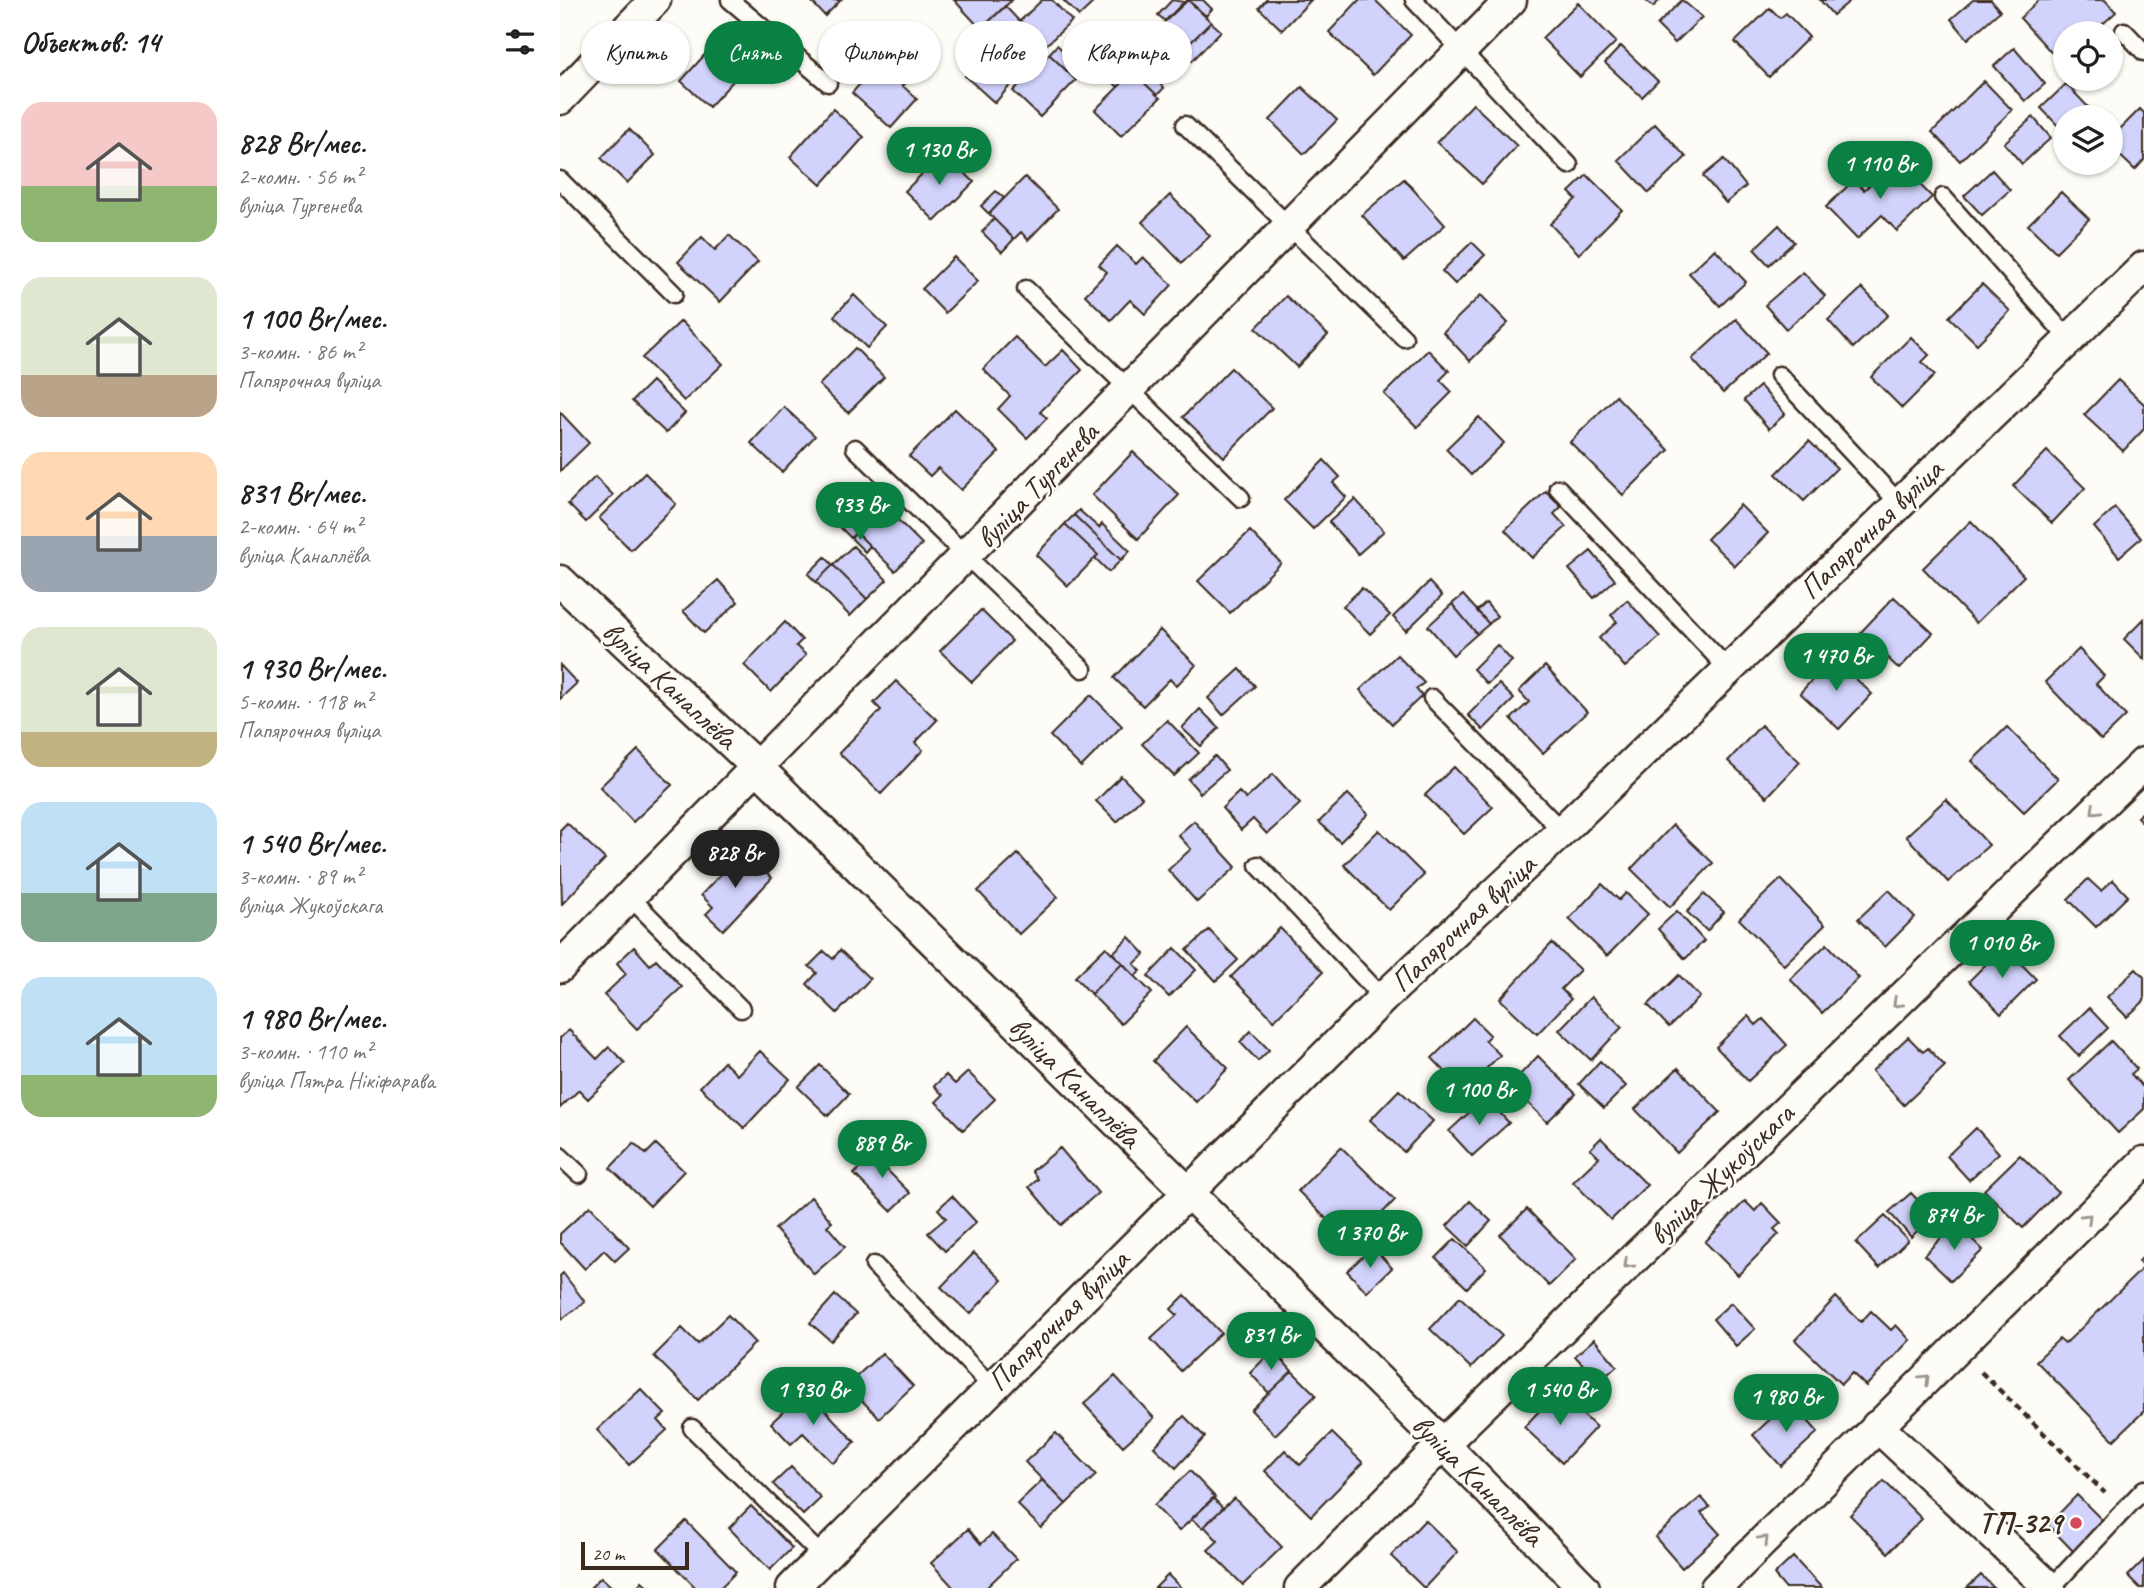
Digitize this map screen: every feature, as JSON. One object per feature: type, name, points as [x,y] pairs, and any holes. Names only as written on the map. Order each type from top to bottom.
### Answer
[{"type":"street","points":[[563,90],[655,0]]},
{"type":"street","name":"вуліца Тургенева","points":[[560,967],[967,557],[1511,0]]},
{"type":"street","name":"Папярочная вуліца","points":[[792,1588],[1185,1192],[2144,267]]},
{"type":"street","name":"вуліца Канаплёва","points":[[560,581],[757,767],[1443,1444],[1584,1588]]},
{"type":"street","name":"вуліца Жукоўскага","points":[[1300,1588],[1443,1444],[2144,763]]},
{"type":"street","points":[[1716,1588],[2144,1162]]},
{"type":"street","points":[[1877,1426],[2050,1588]]},
{"type":"lane","points":[[730,0],[818,75]]},
{"type":"lane","points":[[1414,0],[1569,165]]},
{"type":"lane","points":[[2124,31],[2144,52]]},
{"type":"lane","points":[[1185,125],[1404,338]]},
{"type":"lane","points":[[560,180],[674,294]]},
{"type":"lane","points":[[1943,197],[2069,339]]},
{"type":"lane","points":[[1026,289],[1241,498]]},
{"type":"lane","points":[[1779,375],[1898,502]]},
{"type":"lane","points":[[855,448],[1083,669]]},
{"type":"lane","points":[[1558,488],[1728,669]]},
{"type":"lane","points":[[1432,698],[1562,831]]},
{"type":"lane","points":[[1258,864],[1384,998]]},
{"type":"lane","points":[[630,897],[741,1009]]},
{"type":"lane","points":[[560,1156],[579,1174]]},
{"type":"lane","points":[[874,1265],[992,1387]]},
{"type":"lane","points":[[692,1428],[823,1557]]},
{"type":"lane","points":[[2050,1588],[2144,1489]]},
{"type":"path","points":[[1957,1347],[2123,1511]]},
{"type":"building","points":[[810,0],[841,0],[825,16]]},
{"type":"building","points":[[954,0],[1012,0],[990,21],[974,21]]},
{"type":"building","points":[[1042,0],[1052,0],[1072,21],[1062,21],[1062,30],[1048,43],[1048,21],[1020,21]]},
{"type":"building","points":[[1063,0],[1096,0],[1079,16]]},
{"type":"building","points":[[1172,0],[1184,2],[1165,21],[1158,15]]},
{"type":"building","points":[[1188,0],[1203,0],[1212,9],[1206,16]]},
{"type":"building","points":[[1188,0],[1211,22],[1192,41],[1192,21],[1166,21]]},
{"type":"building","points":[[1266,0],[1311,0],[1282,30],[1259,8]]},
{"type":"building","points":[[1359,0],[1375,0],[1411,35],[1373,75],[1329,32]]},
{"type":"building","points":[[1645,0],[1660,0],[1653,7]]},
{"type":"building","points":[[1682,0],[1702,17],[1675,43],[1657,25]]},
{"type":"building","points":[[1820,0],[1851,0],[1833,15]]},
{"type":"building","points":[[1973,0],[1991,0],[2000,11],[1968,39],[1951,19]]},
{"type":"building","points":[[2039,0],[2105,0],[2116,12],[2106,21],[2053,21],[2053,54],[2020,18]]},
{"type":"building","points":[[1578,3],[1616,42],[1580,77],[1542,38]]},
{"type":"building","points":[[1005,6],[1019,21],[989,21]]},
{"type":"building","points":[[1770,8],[1780,18],[1786,13],[1809,37],[1769,77],[1735,42]]},
{"type":"building","points":[[1211,22],[1221,31],[1192,61],[1192,41]]},
{"type":"building","points":[[1057,45],[1062,50],[1062,66],[1049,54]]},
{"type":"building","points":[[1621,46],[1658,81],[1642,97],[1605,63]]},
{"type":"building","points":[[2014,48],[2045,84],[2025,101],[1994,66]]},
{"type":"building","points":[[1048,55],[1062,67],[1062,84],[1072,84],[1040,117],[1013,91],[1020,84],[1048,84]]},
{"type":"building","points":[[704,56],[704,84],[730,84],[709,107],[684,84],[690,84],[690,71]]},
{"type":"building","points":[[1984,81],[2012,110],[1960,161],[1932,132]]},
{"type":"building","points":[[860,84],[901,84],[917,99],[891,128],[852,93]]},
{"type":"building","points":[[974,84],[1011,84],[995,103]]},
{"type":"building","points":[[1121,84],[1145,84],[1160,98],[1121,136],[1095,110]]},
{"type":"building","points":[[1146,84],[1160,84],[1164,88],[1157,95]]},
{"type":"building","points":[[1302,87],[1337,120],[1304,154],[1270,120]]},
{"type":"building","points":[[2059,91],[2073,91],[2086,105],[2053,105],[2053,120],[2041,108]]},
{"type":"building","points":[[1473,104],[1517,146],[1482,184],[1437,142]]},
{"type":"building","points":[[833,109],[864,137],[821,185],[790,157]]},
{"type":"building","points":[[2140,109],[2144,113],[2144,160],[2135,170],[2123,158],[2123,126]]},
{"type":"building","points":[[2033,117],[2051,138],[2022,164],[2004,143]]},
{"type":"building","points":[[1655,124],[1686,157],[1649,193],[1618,160]]},
{"type":"building","points":[[629,129],[655,155],[627,183],[601,158]]},
{"type":"building","points":[[944,152],[974,182],[935,221],[905,191]]},
{"type":"building","points":[[1724,159],[1746,186],[1726,203],[1703,176]]},
{"type":"building","points":[[1896,160],[1932,197],[1897,231],[1882,215],[1857,239],[1826,207],[1854,180],[1864,190]]},
{"type":"building","points":[[1992,170],[2010,190],[1982,215],[1964,196]]},
{"type":"building","points":[[1587,175],[1622,210],[1579,254],[1550,224],[1576,199],[1569,192]]},
{"type":"building","points":[[1025,177],[1058,209],[1028,240],[1021,232],[1014,239],[989,214]]},
{"type":"building","points":[[1404,179],[1445,225],[1404,261],[1362,215]]},
{"type":"building","points":[[996,191],[1004,198],[989,214],[981,206]]},
{"type":"building","points":[[2061,192],[2089,219],[2056,252],[2028,225]]},
{"type":"building","points":[[1170,195],[1210,236],[1182,263],[1142,222]]},
{"type":"building","points":[[994,219],[1014,239],[1002,252],[982,232]]},
{"type":"building","points":[[1779,225],[1794,242],[1769,265],[1754,249]]},
{"type":"building","points":[[729,235],[758,262],[720,302],[678,262],[702,237],[715,250]]},
{"type":"building","points":[[1472,242],[1485,255],[1455,284],[1442,271]]},
{"type":"building","points":[[1117,246],[1136,264],[1143,257],[1172,285],[1145,314],[1130,300],[1111,320],[1085,295],[1107,272],[1099,265]]},
{"type":"building","points":[[1715,249],[1746,282],[1720,306],[1689,273]]},
{"type":"building","points":[[954,257],[978,281],[945,313],[922,289]]},
{"type":"building","points":[[1803,272],[1825,296],[1786,329],[1765,305]]},
{"type":"building","points":[[1982,284],[2010,311],[1977,344],[1949,317]]},
{"type":"building","points":[[1862,288],[1888,315],[1853,348],[1828,320]]},
{"type":"building","points":[[854,295],[887,327],[867,348],[834,316]]},
{"type":"building","points":[[1481,295],[1508,323],[1470,361],[1443,332]]},
{"type":"building","points":[[1286,296],[1328,335],[1297,367],[1256,328]]},
{"type":"building","points":[[1736,319],[1767,353],[1723,393],[1692,359]]},
{"type":"building","points":[[681,321],[723,364],[684,401],[642,358]]},
{"type":"building","points":[[1015,337],[1045,367],[1063,350],[1082,370],[1040,412],[1047,418],[1027,438],[998,409],[1010,396],[983,369]]},
{"type":"building","points":[[1911,337],[1929,355],[1922,362],[1935,375],[1902,408],[1871,377]]},
{"type":"building","points":[[855,348],[884,377],[848,413],[819,385]]},
{"type":"building","points":[[1428,350],[1449,371],[1440,380],[1452,392],[1417,427],[1384,394]]},
{"type":"building","points":[[1231,368],[1272,408],[1224,457],[1183,417]]},
{"type":"building","points":[[2118,380],[2144,404],[2144,429],[2123,451],[2084,415]]},
{"type":"building","points":[[652,381],[685,413],[666,433],[632,401]]},
{"type":"building","points":[[1760,386],[1785,414],[1769,429],[1744,400]]},
{"type":"building","points":[[1616,396],[1669,450],[1623,495],[1570,442]]},
{"type":"building","points":[[784,407],[815,436],[782,472],[751,443]]},
{"type":"building","points":[[955,409],[999,452],[961,490],[938,468],[930,476],[909,456]]},
{"type":"building","points":[[560,412],[589,443],[560,471]]},
{"type":"building","points":[[1479,417],[1504,443],[1471,475],[1446,449]]},
{"type":"building","points":[[1809,441],[1837,468],[1804,501],[1776,474]]},
{"type":"building","points":[[2047,451],[2085,488],[2052,523],[2013,486]]},
{"type":"building","points":[[1133,452],[1179,495],[1138,539],[1092,495]]},
{"type":"building","points":[[1324,460],[1340,477],[1333,483],[1346,497],[1313,529],[1284,500]]},
{"type":"building","points":[[645,473],[676,504],[631,550],[599,518]]},
{"type":"building","points":[[595,477],[613,495],[586,522],[568,504]]},
{"type":"building","points":[[1546,491],[1561,507],[1554,514],[1566,527],[1532,558],[1505,530]]},
{"type":"building","points":[[858,499],[874,515],[851,538],[835,522]]},
{"type":"building","points":[[1355,499],[1384,531],[1358,554],[1329,522]]},
{"type":"building","points":[[1740,505],[1768,533],[1735,566],[1707,539]]},
{"type":"building","points":[[884,506],[922,544],[895,571],[856,532]]},
{"type":"building","points":[[2115,508],[2141,538],[2119,557],[2094,527]]},
{"type":"building","points":[[1079,510],[1099,528],[1102,524],[1130,551],[1121,560],[1074,515]]},
{"type":"building","points":[[1074,515],[1121,560],[1109,572],[1095,558],[1098,555],[1065,524]]},
{"type":"building","points":[[1971,521],[2024,576],[1976,623],[1923,568]]},
{"type":"building","points":[[1065,524],[1098,555],[1068,586],[1036,555]]},
{"type":"building","points":[[1250,531],[1281,563],[1230,613],[1198,581]]},
{"type":"building","points":[[856,532],[870,546],[865,552],[851,538]]},
{"type":"building","points":[[853,546],[887,580],[867,599],[833,565]]},
{"type":"building","points":[[1591,551],[1615,580],[1594,598],[1569,569]]},
{"type":"building","points":[[825,557],[833,565],[816,582],[808,574]]},
{"type":"building","points":[[833,565],[867,599],[850,616],[816,582]]},
{"type":"building","points":[[718,580],[738,602],[704,633],[683,611]]},
{"type":"building","points":[[1429,582],[1442,596],[1406,631],[1393,617]]},
{"type":"building","points":[[1362,588],[1390,615],[1370,634],[1343,606]]},
{"type":"building","points":[[1463,595],[1489,624],[1477,634],[1452,604]]},
{"type":"building","points":[[1894,597],[1933,633],[1899,669],[1861,632]]},
{"type":"building","points":[[1627,600],[1660,637],[1625,667],[1599,638],[1617,622],[1611,615]]},
{"type":"building","points":[[1486,603],[1497,616],[1489,624],[1477,611]]},
{"type":"building","points":[[1452,604],[1477,634],[1453,655],[1428,626]]},
{"type":"building","points":[[981,610],[1012,641],[972,682],[940,651]]},
{"type":"building","points":[[2144,619],[2144,659],[2124,639]]},
{"type":"building","points":[[785,622],[802,640],[796,646],[806,655],[771,692],[744,665]]},
{"type":"building","points":[[1160,630],[1196,665],[1176,686],[1170,679],[1143,706],[1114,678]]},
{"type":"building","points":[[1497,645],[1512,661],[1487,684],[1473,669]]},
{"type":"building","points":[[2079,649],[2104,676],[2096,684],[2126,716],[2101,740],[2045,682]]},
{"type":"building","points":[[1397,655],[1424,683],[1416,689],[1422,696],[1392,724],[1360,690]]},
{"type":"building","points":[[1833,657],[1872,694],[1839,729],[1800,693]]},
{"type":"building","points":[[560,665],[577,683],[560,699]]},
{"type":"building","points":[[1545,666],[1587,712],[1543,753],[1511,719],[1529,702],[1519,691]]},
{"type":"building","points":[[1240,669],[1255,686],[1223,715],[1208,698]]},
{"type":"building","points":[[896,681],[937,720],[915,743],[923,750],[881,794],[839,753],[881,710],[874,703]]},
{"type":"building","points":[[1499,684],[1514,699],[1483,730],[1468,715]]},
{"type":"building","points":[[1091,695],[1122,726],[1081,767],[1050,736]]},
{"type":"building","points":[[1200,709],[1219,728],[1201,746],[1182,728]]},
{"type":"building","points":[[1167,720],[1199,753],[1174,776],[1142,744]]},
{"type":"building","points":[[1761,725],[1800,762],[1767,797],[1728,761]]},
{"type":"building","points":[[2007,727],[2058,779],[2024,812],[1972,761]]},
{"type":"building","points":[[638,750],[672,785],[633,822],[600,787]]},
{"type":"building","points":[[1215,756],[1227,770],[1200,793],[1188,779]]},
{"type":"building","points":[[1454,767],[1493,807],[1464,834],[1425,795]]},
{"type":"building","points":[[1273,774],[1300,804],[1267,834],[1253,819],[1241,830],[1222,808],[1239,792],[1246,799]]},
{"type":"building","points":[[1121,776],[1142,797],[1117,822],[1096,801]]},
{"type":"building","points":[[1348,794],[1368,814],[1340,842],[1319,822]]},
{"type":"building","points":[[1946,799],[1989,845],[1948,882],[1906,836]]},
{"type":"building","points":[[2144,811],[2144,824],[2137,817]]},
{"type":"building","points":[[1194,821],[1236,867],[1197,902],[1168,870],[1191,849],[1178,835]]},
{"type":"building","points":[[567,823],[605,859],[562,904],[560,830]]},
{"type":"building","points":[[1673,825],[1713,863],[1670,907],[1631,869]]},
{"type":"building","points":[[1379,830],[1424,875],[1389,910],[1344,865]]},
{"type":"building","points":[[743,851],[772,878],[723,930],[706,914],[713,907],[701,895]]},
{"type":"building","points":[[1018,854],[1058,897],[1019,934],[978,891]]},
{"type":"building","points":[[1781,879],[1825,925],[1784,965],[1739,919]]},
{"type":"building","points":[[2088,879],[2101,891],[2113,880],[2128,896],[2096,927],[2068,899]]},
{"type":"building","points":[[1602,884],[1619,900],[1626,893],[1648,914],[1607,956],[1569,919]]},
{"type":"building","points":[[1889,890],[1915,917],[1885,947],[1858,919]]},
{"type":"building","points":[[1704,894],[1724,912],[1707,931],[1687,912]]},
{"type":"building","points":[[1677,911],[1704,941],[1685,959],[1658,929]]},
{"type":"building","points":[[1280,928],[1323,972],[1274,1020],[1231,977]]},
{"type":"building","points":[[1209,930],[1238,960],[1216,981],[1187,950]]},
{"type":"building","points":[[1129,937],[1145,954],[1134,964],[1141,971],[1135,976],[1113,953]]},
{"type":"building","points":[[1552,943],[1580,970],[1561,989],[1571,999],[1537,1034],[1500,999]]},
{"type":"building","points":[[1827,944],[1859,978],[1822,1013],[1790,979]]},
{"type":"building","points":[[2004,946],[2036,979],[2001,1014],[1969,981]]},
{"type":"building","points":[[634,947],[650,965],[656,959],[682,987],[637,1029],[604,995],[626,974],[617,963]]},
{"type":"building","points":[[1106,947],[1122,963],[1091,994],[1075,977]]},
{"type":"building","points":[[1175,948],[1196,970],[1169,997],[1148,976]]},
{"type":"building","points":[[840,950],[870,979],[837,1013],[807,984],[817,973],[809,966],[824,951],[833,959]]},
{"type":"building","points":[[1122,963],[1152,993],[1121,1024],[1091,994]]},
{"type":"building","points":[[2136,969],[2144,977],[2144,1001],[2127,1017],[2107,997]]},
{"type":"building","points":[[1679,975],[1700,997],[1669,1027],[1648,1005]]},
{"type":"building","points":[[1591,997],[1622,1027],[1591,1060],[1559,1030]]},
{"type":"building","points":[[2089,1008],[2108,1028],[2079,1056],[2060,1036]]},
{"type":"building","points":[[1748,1016],[1756,1025],[1763,1019],[1787,1045],[1748,1081],[1716,1047]]},
{"type":"building","points":[[1473,1018],[1490,1035],[1485,1040],[1500,1055],[1464,1091],[1432,1058]]},
{"type":"building","points":[[1186,1027],[1228,1068],[1196,1102],[1153,1061]]},
{"type":"building","points":[[569,1030],[597,1059],[609,1047],[625,1063],[588,1099],[579,1090],[560,1108],[560,1038]]},
{"type":"building","points":[[1251,1031],[1269,1050],[1258,1061],[1240,1042]]},
{"type":"building","points":[[1908,1037],[1923,1052],[1928,1048],[1945,1066],[1904,1105],[1872,1071]]},
{"type":"building","points":[[2111,1041],[2137,1069],[2131,1074],[2144,1088],[2144,1109],[2118,1133],[2069,1080]]},
{"type":"building","points":[[760,1051],[790,1079],[744,1128],[700,1087],[724,1062],[737,1075]]},
{"type":"building","points":[[1538,1056],[1576,1094],[1547,1122],[1510,1085]]},
{"type":"building","points":[[1600,1061],[1626,1086],[1604,1108],[1579,1084]]},
{"type":"building","points":[[820,1065],[849,1094],[828,1116],[798,1087]]},
{"type":"building","points":[[1678,1068],[1720,1112],[1677,1153],[1635,1109]]},
{"type":"building","points":[[968,1072],[995,1099],[963,1130],[936,1102],[943,1095],[934,1086],[946,1075],[955,1084]]},
{"type":"building","points":[[1399,1090],[1433,1121],[1404,1152],[1370,1120]]},
{"type":"building","points":[[1486,1097],[1509,1123],[1472,1156],[1449,1131]]},
{"type":"building","points":[[1976,1128],[1999,1153],[1969,1180],[1947,1156]]},
{"type":"building","points":[[1601,1138],[1647,1185],[1611,1220],[1573,1182],[1599,1157],[1590,1149]]},
{"type":"building","points":[[634,1143],[646,1154],[656,1144],[684,1171],[650,1206],[610,1168]]},
{"type":"building","points":[[1341,1147],[1395,1200],[1352,1244],[1298,1191]]},
{"type":"building","points":[[880,1148],[892,1160],[885,1168],[910,1193],[891,1211],[854,1174]]},
{"type":"building","points":[[1060,1148],[1098,1193],[1061,1225],[1029,1187],[1038,1179],[1032,1171]]},
{"type":"building","points":[[2020,1155],[2058,1192],[2023,1228],[1984,1190]]},
{"type":"building","points":[[1911,1193],[1933,1216],[1911,1237],[1889,1212]]},
{"type":"building","points":[[952,1196],[976,1222],[945,1251],[928,1233],[946,1218],[938,1209]]},
{"type":"building","points":[[811,1197],[832,1222],[827,1226],[845,1247],[814,1274],[775,1229]]},
{"type":"building","points":[[1470,1201],[1491,1221],[1468,1246],[1447,1226]]},
{"type":"building","points":[[1745,1201],[1755,1211],[1762,1203],[1781,1223],[1774,1229],[1779,1234],[1738,1275],[1705,1242]]},
{"type":"building","points":[[590,1206],[629,1248],[615,1261],[604,1250],[585,1269],[560,1242],[560,1234]]},
{"type":"building","points":[[1527,1209],[1576,1259],[1549,1286],[1500,1235]]},
{"type":"building","points":[[1885,1216],[1908,1240],[1879,1268],[1856,1243]]},
{"type":"building","points":[[1956,1223],[1983,1250],[1951,1281],[1924,1255]]},
{"type":"building","points":[[1455,1239],[1486,1268],[1467,1288],[1436,1258]]},
{"type":"building","points":[[1373,1247],[1392,1268],[1367,1292],[1347,1271]]},
{"type":"building","points":[[974,1253],[1002,1280],[970,1314],[941,1287]]},
{"type":"building","points":[[2144,1267],[2144,1411],[2114,1440],[2036,1361],[2059,1339],[2065,1344]]},
{"type":"building","points":[[563,1273],[585,1302],[562,1319],[560,1276]]},
{"type":"building","points":[[835,1295],[856,1314],[831,1341],[810,1323]]},
{"type":"building","points":[[1185,1295],[1221,1333],[1181,1371],[1151,1339],[1177,1315],[1171,1309]]},
{"type":"building","points":[[1460,1297],[1502,1336],[1471,1368],[1430,1329]]},
{"type":"building","points":[[1836,1297],[1861,1322],[1871,1311],[1891,1330],[1896,1325],[1910,1340],[1866,1386],[1852,1373],[1841,1384],[1795,1340]]},
{"type":"building","points":[[1731,1303],[1755,1329],[1736,1346],[1713,1319]]},
{"type":"building","points":[[728,1315],[755,1343],[698,1400],[654,1356],[682,1328],[698,1344]]},
{"type":"building","points":[[1594,1339],[1617,1366],[1599,1382],[1575,1356]]},
{"type":"building","points":[[1273,1350],[1292,1371],[1269,1393],[1250,1373]]},
{"type":"building","points":[[882,1353],[913,1386],[879,1418],[847,1385]]},
{"type":"building","points":[[1292,1371],[1316,1395],[1275,1435],[1251,1410]]},
{"type":"building","points":[[1115,1376],[1154,1418],[1123,1446],[1084,1404]]},
{"type":"building","points":[[641,1389],[665,1414],[658,1420],[667,1430],[629,1465],[597,1430]]},
{"type":"building","points":[[806,1390],[855,1442],[833,1463],[803,1433],[791,1444],[771,1423]]},
{"type":"building","points":[[1558,1391],[1596,1427],[1562,1463],[1524,1427]]},
{"type":"building","points":[[1790,1401],[1818,1432],[1781,1466],[1753,1435]]},
{"type":"building","points":[[1184,1416],[1205,1437],[1176,1468],[1154,1447]]},
{"type":"building","points":[[1056,1433],[1096,1475],[1066,1504],[1025,1462]]},
{"type":"building","points":[[1332,1433],[1363,1463],[1311,1516],[1265,1471],[1285,1450],[1300,1465]]},
{"type":"building","points":[[791,1467],[821,1498],[803,1515],[773,1484]]},
{"type":"building","points":[[1190,1471],[1215,1497],[1179,1531],[1154,1505]]},
{"type":"building","points":[[1042,1480],[1066,1504],[1041,1528],[1017,1504]]},
{"type":"building","points":[[1884,1481],[1922,1519],[1888,1553],[1850,1515]]},
{"type":"building","name":"ТП-329","points":[[2077,1495],[2104,1522],[2074,1552],[2048,1525]]},
{"type":"building","points":[[1701,1497],[1710,1507],[1701,1513],[1720,1534],[1682,1568],[1655,1537]]},
{"type":"building","points":[[1213,1498],[1223,1508],[1203,1528],[1191,1519]]},
{"type":"building","points":[[1234,1498],[1282,1547],[1243,1585],[1208,1550],[1218,1541],[1204,1526]]},
{"type":"building","points":[[751,1506],[792,1548],[770,1570],[729,1528]]},
{"type":"building","points":[[1425,1520],[1458,1552],[1424,1588],[1391,1556]]},
{"type":"building","points":[[686,1521],[736,1572],[720,1588],[696,1588],[658,1549]]},
{"type":"building","points":[[968,1529],[981,1544],[992,1534],[1016,1559],[986,1588],[954,1588],[931,1563]]},
{"type":"building","points":[[1793,1557],[1822,1588],[1785,1588],[1774,1575]]},
{"type":"building","points":[[2144,1560],[2144,1588],[2140,1588],[2128,1576]]},
{"type":"building","points":[[1168,1575],[1181,1588],[1155,1588]]},
{"type":"building","points":[[1981,1575],[1994,1588],[1967,1588]]},
{"type":"building","points":[[601,1577],[613,1588],[590,1588]]},
{"type":"building","points":[[642,1581],[650,1588],[636,1588]]},
{"type":"place","name":"ТП-329","points":[[2076,1523]]}]
